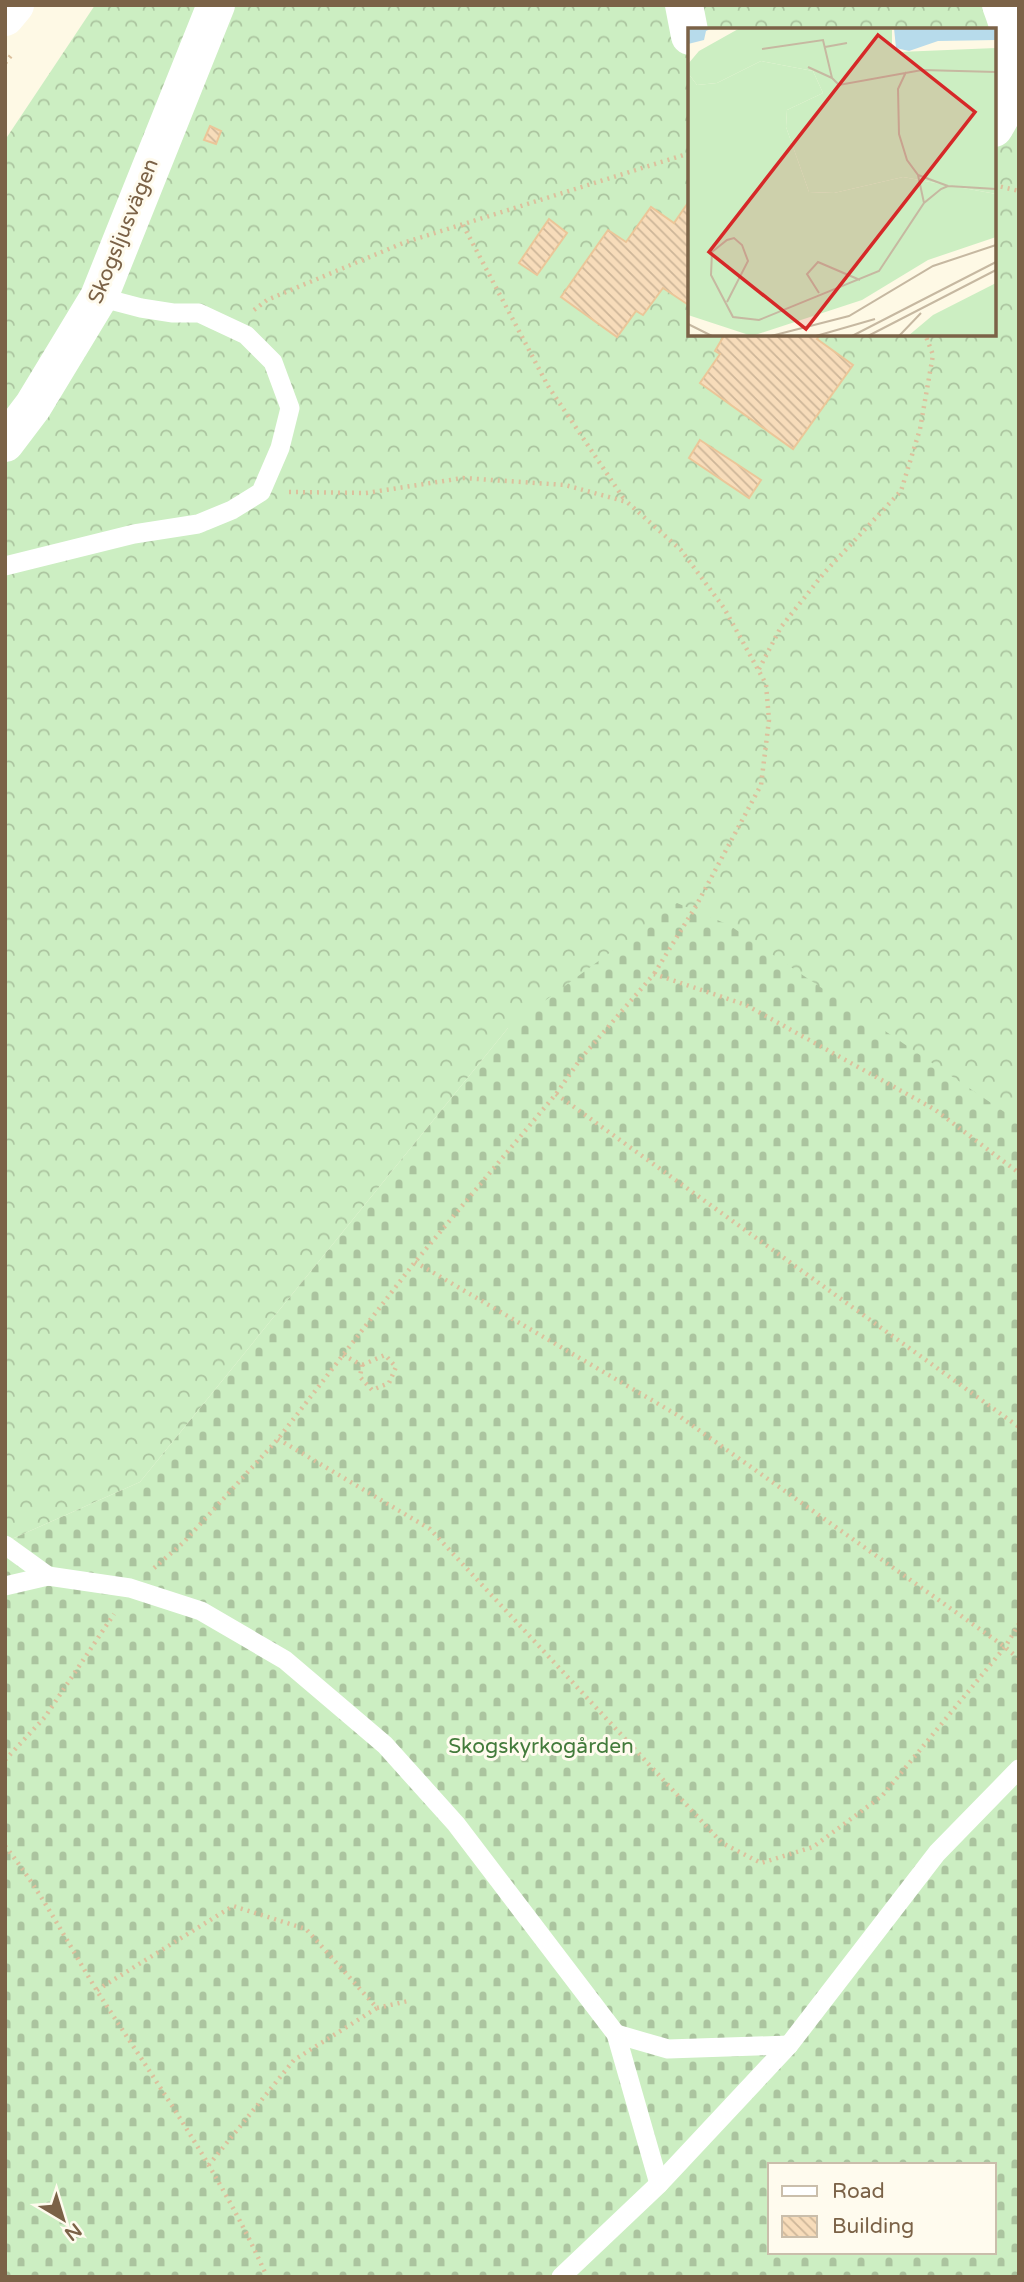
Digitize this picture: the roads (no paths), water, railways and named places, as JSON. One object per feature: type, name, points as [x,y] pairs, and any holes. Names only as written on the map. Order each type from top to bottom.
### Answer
[{"type":"street","points":[[5,17],[15,5]]},
{"type":"street","name":"Skogsljusvägen","points":[[5,443],[33,406],[99,297],[216,5]]},
{"type":"street","points":[[684,5],[688,28]]},
{"type":"street","points":[[996,124],[1012,92],[1015,59],[1001,5]]},
{"type":"lane","points":[[5,566],[134,534],[198,524],[261,492],[280,448],[290,408],[273,362],[246,335],[199,313],[151,309],[99,297]]},
{"type":"lane","points":[[5,1545],[48,1576]]},
{"type":"lane","points":[[5,1587],[48,1576],[130,1588],[201,1611],[285,1660],[385,1745],[456,1824],[616,2034],[659,2184]]},
{"type":"lane","points":[[561,2277],[659,2184],[789,2045],[937,1853],[1019,1769]]},
{"type":"lane","points":[[616,2034],[668,2049],[789,2045]]},
{"type":"park label","name":"Skogskyrkogården","points":[[541,1746]]}]
